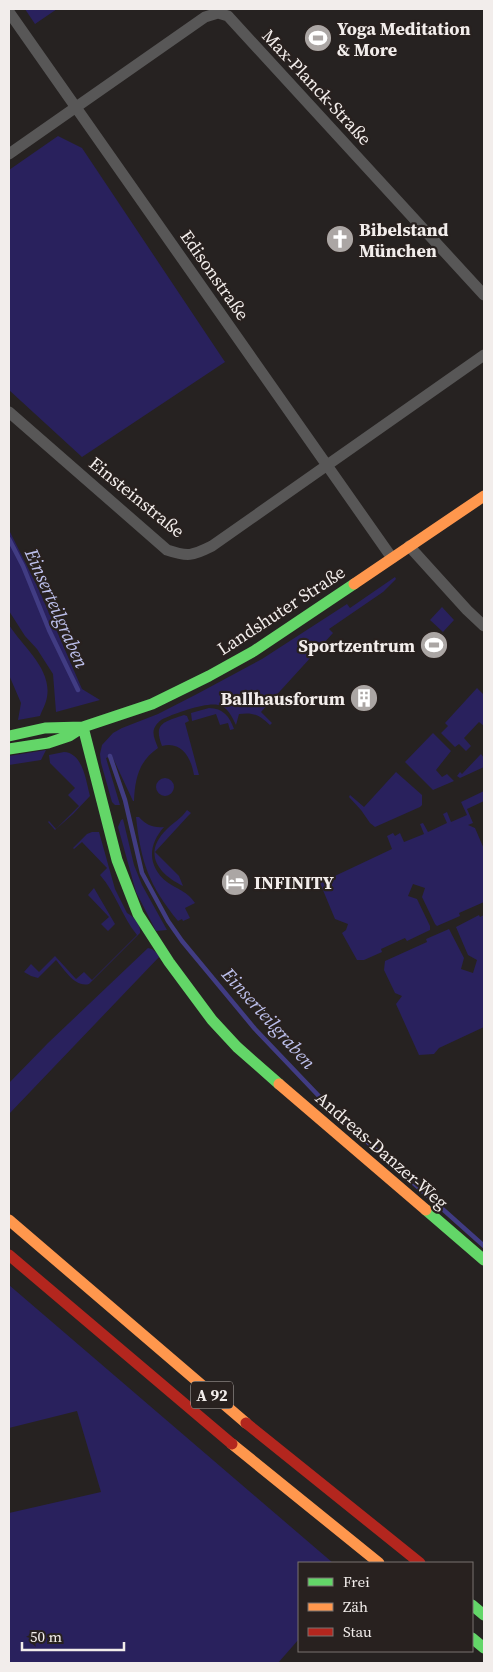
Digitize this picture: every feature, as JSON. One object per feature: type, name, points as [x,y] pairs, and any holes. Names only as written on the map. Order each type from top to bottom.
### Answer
[{"type":"main road","name":"Landshuter Straße","points":[[9,749],[48,743],[69,736],[83,727],[152,704],[209,676],[281,634],[484,496]]},
{"type":"main road","name":"Landshuter Straße","points":[[9,736],[52,727],[83,727]]},
{"type":"main road","name":"Andreas-Danzer-Weg","points":[[83,727],[117,860],[131,899],[138,914],[169,962],[212,1020],[236,1047],[484,1260]]},
{"type":"main road","name":"A 92","points":[[9,1220],[226,1406],[419,1562]]},
{"type":"main road","name":"A 92","points":[[9,1255],[201,1419],[378,1562]]},
{"type":"main road","points":[[473,1606],[484,1615]]},
{"type":"main road","points":[[473,1639],[484,1648]]},
{"type":"street","name":"Edisonstraße","points":[[9,12],[74,108],[392,558]]},
{"type":"street","name":"Max-Planck-Straße","points":[[74,108],[205,17],[218,14],[228,16],[484,295]]},
{"type":"street","points":[[9,154],[74,108]]},
{"type":"street","points":[[326,466],[484,355]]},
{"type":"street","name":"Einsteinstraße","points":[[9,412],[168,550],[185,556],[199,553],[212,546],[326,466]]},
{"type":"street","points":[[408,546],[461,604],[484,626]]},
{"type":"shaded area","points":[[25,9],[57,9],[35,24]]},
{"type":"shaded area","points":[[58,136],[82,148],[225,362],[82,457],[9,390],[9,170]]},
{"type":"shaded area","points":[[9,530],[39,590],[82,689],[100,700],[56,712],[53,674],[9,611]]},
{"type":"shaded area","points":[[395,577],[396,579],[383,592],[329,629],[333,633],[261,712],[272,723],[270,725],[249,713],[239,714],[236,725],[227,710],[213,704],[192,708],[163,719],[154,729],[158,748],[146,759],[139,771],[134,801],[112,756],[106,758],[120,805],[115,805],[112,802],[100,754],[102,745],[113,733],[158,714],[262,659],[347,604],[350,608]]},
{"type":"shaded area","points":[[442,607],[454,620],[443,632],[430,620]]},
{"type":"shaded area","points":[[9,625],[35,659],[45,677],[47,697],[40,716],[18,720],[21,703],[9,675]]},
{"type":"shaded area","points":[[477,688],[484,695],[484,726],[479,722],[464,738],[471,746],[466,751],[459,744],[455,747],[441,733],[448,726],[445,723]]},
{"type":"shaded area","points":[[209,708],[222,711],[234,729],[230,730],[228,723],[220,725],[216,714],[192,721],[191,713]]},
{"type":"shaded area","points":[[184,715],[187,716],[189,721],[185,723],[199,775],[194,775],[188,757],[180,748],[169,745],[162,746],[160,738],[159,732],[162,724]]},
{"type":"shaded area","points":[[433,733],[451,751],[436,770],[442,777],[447,774],[454,781],[433,790],[405,762]]},
{"type":"shaded area","points":[[46,750],[41,760],[9,765],[9,756]]},
{"type":"shaded area","points":[[64,752],[76,757],[80,762],[90,796],[55,830],[49,821],[56,829],[79,806],[68,795],[75,788],[50,763],[49,755]]},
{"type":"shaded area","points":[[481,754],[484,758],[484,767],[460,778],[457,776],[460,772],[462,774]]},
{"type":"shaded area","points":[[396,772],[422,795],[422,805],[375,827],[349,797],[350,795],[364,807]]},
{"type":"shaded area","points":[[165,778],[171,781],[174,787],[171,793],[165,796],[159,793],[156,787],[159,781]]},
{"type":"shaded area","points":[[484,791],[484,801],[467,809],[473,823],[468,825],[475,828],[484,849],[484,902],[459,913],[460,916],[437,926],[422,897],[425,888],[413,884],[408,896],[417,899],[430,926],[430,930],[407,941],[405,938],[381,949],[382,952],[364,960],[357,960],[342,933],[346,930],[348,924],[335,919],[320,883],[392,849],[387,836],[393,833],[395,836],[400,833],[404,842],[424,834],[420,824],[423,823],[428,832],[447,823],[443,814],[447,812],[451,822],[467,815],[461,802]]},
{"type":"shaded area","points":[[187,810],[191,813],[155,852],[179,876],[183,886],[160,869],[154,854],[159,838]]},
{"type":"shaded area","points":[[136,817],[150,825],[164,827],[155,841],[152,855],[153,862],[160,876],[186,893],[195,903],[185,908],[190,918],[178,921],[153,884],[144,861]]},
{"type":"shaded area","points":[[123,819],[134,865],[142,885],[167,930],[156,931],[136,892],[118,827]]},
{"type":"shaded area","points":[[99,832],[115,889],[127,913],[138,924],[140,933],[89,984],[75,981],[56,960],[38,978],[31,976],[24,972],[31,964],[39,972],[55,956],[76,979],[84,972],[92,980],[137,935],[100,875],[107,868],[82,842],[73,848],[87,834]]},
{"type":"shaded area","points":[[94,888],[115,924],[108,931],[101,924],[109,917],[88,895]]},
{"type":"shaded area","points":[[479,915],[480,917],[484,915],[484,1027],[439,1048],[434,1054],[419,1055],[396,1004],[402,996],[395,993],[384,970],[385,961],[427,942],[426,939],[449,929],[464,958],[461,969],[473,973],[477,960],[468,955],[456,927]]},
{"type":"shaded area","points":[[148,948],[160,956],[9,1114],[9,1083],[48,1043]]},
{"type":"shaded area","points":[[9,1285],[332,1562],[298,1562],[298,1640],[278,1663],[9,1663],[9,1513],[101,1492],[77,1411],[9,1428]]},
{"type":"waterway","name":"Einserteilgraben","points":[[9,539],[23,566],[49,630],[78,690]]},
{"type":"waterway","name":"Einserteilgraben","points":[[110,756],[125,800],[142,873],[168,921],[182,941],[255,1029],[336,1114],[484,1246]]},
{"type":"traffic: fast","points":[[9,749],[48,743],[69,736],[83,727],[152,704],[254,651],[354,584]]},
{"type":"traffic: fast","points":[[83,727],[117,860],[138,914],[169,962],[212,1020],[237,1047],[279,1084]]},
{"type":"traffic: fast","points":[[9,736],[45,728],[83,727]]},
{"type":"traffic: fast","points":[[426,1210],[484,1260]]},
{"type":"traffic: fast","points":[[473,1606],[484,1615]]},
{"type":"traffic: fast","points":[[473,1639],[484,1648]]},
{"type":"traffic: slow","points":[[354,584],[484,496]]},
{"type":"traffic: slow","points":[[279,1084],[426,1210]]},
{"type":"traffic: slow","points":[[9,1220],[246,1423]]},
{"type":"traffic: slow","points":[[232,1444],[378,1562]]},
{"type":"traffic: jam","points":[[9,1255],[232,1444]]},
{"type":"traffic: jam","points":[[246,1423],[419,1562]]},
{"type":"place","name":"Yoga Meditation & More","points":[[318,38]]},
{"type":"place","name":"Bibelstand München","points":[[340,239]]},
{"type":"place","name":"Sportzentrum","points":[[434,645]]},
{"type":"place","name":"Ballhausforum","points":[[364,698]]},
{"type":"place","name":"INFINITY","points":[[235,882]]}]
